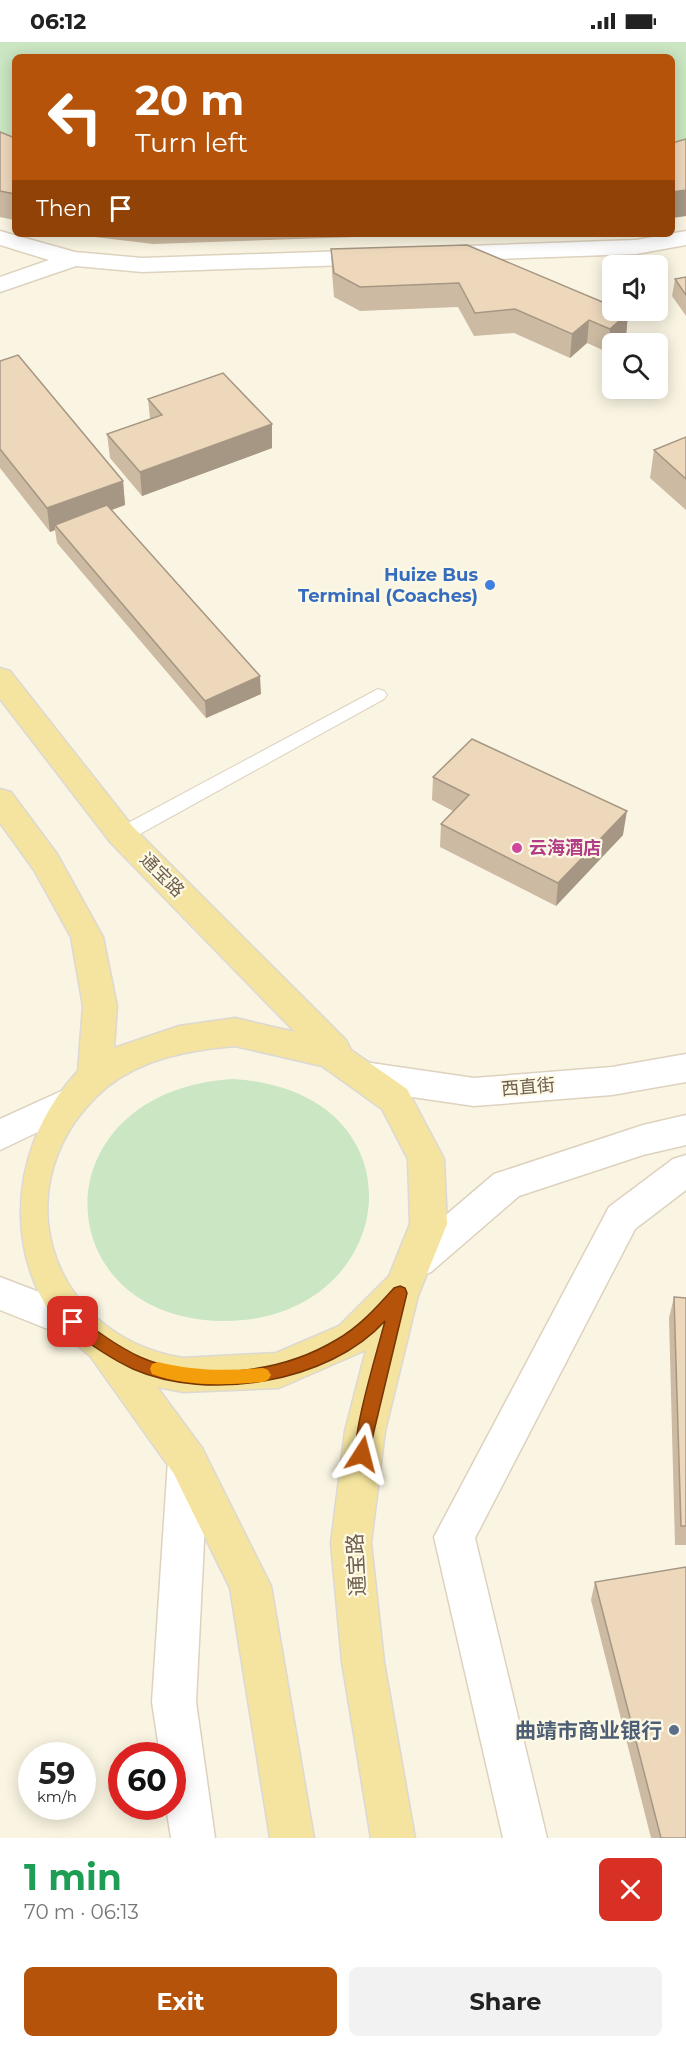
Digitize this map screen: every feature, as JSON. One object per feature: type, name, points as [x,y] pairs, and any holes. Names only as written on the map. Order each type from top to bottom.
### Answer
[{"type":"main road","name":"通宝路","points":[[0,678],[122,835],[232,943],[341,1058],[371,1077],[396,1101],[415,1129],[427,1160],[432,1194],[429,1228],[409,1277],[365,1431],[351,1543],[363,1662],[393,1838]]},
{"type":"main road","points":[[0,800],[45,862],[87,938],[100,1006],[95,1077]]},
{"type":"main road","points":[[292,1838],[250,1586],[188,1461],[88,1334],[44,1283],[33,1262],[25,1229],[24,1194],[32,1161],[47,1130],[68,1102],[95,1077],[126,1058],[160,1043],[198,1035],[235,1032],[272,1034],[299,1041],[341,1058]]},
{"type":"main road","points":[[88,1334],[139,1364],[179,1375],[222,1378],[263,1375],[305,1363],[342,1345],[374,1322],[409,1277]]},
{"type":"street","points":[[0,238],[74,259],[142,265],[636,247],[686,238]]},
{"type":"street","points":[[0,285],[74,259]]},
{"type":"street","name":"西直街","points":[[371,1077],[474,1092],[612,1081],[686,1068]]},
{"type":"street","points":[[0,1135],[68,1102]]},
{"type":"street","points":[[409,1277],[507,1185],[643,1140],[686,1130]]},
{"type":"street","points":[[525,1838],[454,1537],[622,1218],[686,1170]]},
{"type":"street","points":[[0,1293],[88,1334]]},
{"type":"street","points":[[188,1461],[174,1702],[193,1838]]},
{"type":"lane","points":[[122,835],[378,695]]},
{"type":"green space","points":[[0,42],[686,42],[686,216],[675,218],[675,54],[12,54],[12,219],[0,217]]},
{"type":"green space","points":[[233,1079],[296,1093],[340,1122],[363,1161],[369,1205],[357,1248],[328,1285],[283,1311],[224,1321],[165,1311],[122,1284],[96,1247],[88,1204],[97,1161],[124,1122],[169,1093]]},
{"type":"building","points":[[0,132],[12,137],[12,193],[0,191]]},
{"type":"building","points":[[686,139],[686,190],[675,192],[675,142]]},
{"type":"building","points":[[467,245],[602,302],[602,321],[619,321],[610,329],[589,320],[572,334],[515,309],[475,313],[459,283],[360,287],[334,273],[331,249]]},
{"type":"building","points":[[686,277],[686,295],[675,279]]},
{"type":"building","points":[[18,355],[123,481],[47,508],[0,449],[0,361]]},
{"type":"building","points":[[223,373],[272,424],[140,472],[107,434],[162,415],[148,399]]},
{"type":"building","points":[[686,437],[686,479],[654,450]]},
{"type":"building","points":[[107,505],[260,676],[205,701],[55,525]]},
{"type":"building","points":[[472,739],[627,811],[558,883],[441,824],[469,795],[433,777]]},
{"type":"building","points":[[674,1297],[686,1298],[686,1526],[681,1526]]},
{"type":"building","points":[[686,1567],[686,1838],[661,1838],[595,1582]]},
{"type":"slow traffic","points":[[158,1369],[179,1375],[222,1378],[263,1375]]},
{"type":"place","name":"Huize Bus Terminal (Coaches)","points":[[490,585]]},
{"type":"place","name":"云海酒店","points":[[517,848]]},
{"type":"place","name":"曲靖市商业银行","points":[[674,1730]]},
{"type":"route","points":[[73,1322],[104,1346],[139,1364],[179,1375],[222,1378],[263,1375],[305,1363],[342,1345],[374,1322],[400,1293],[365,1431],[362,1454]]}]
